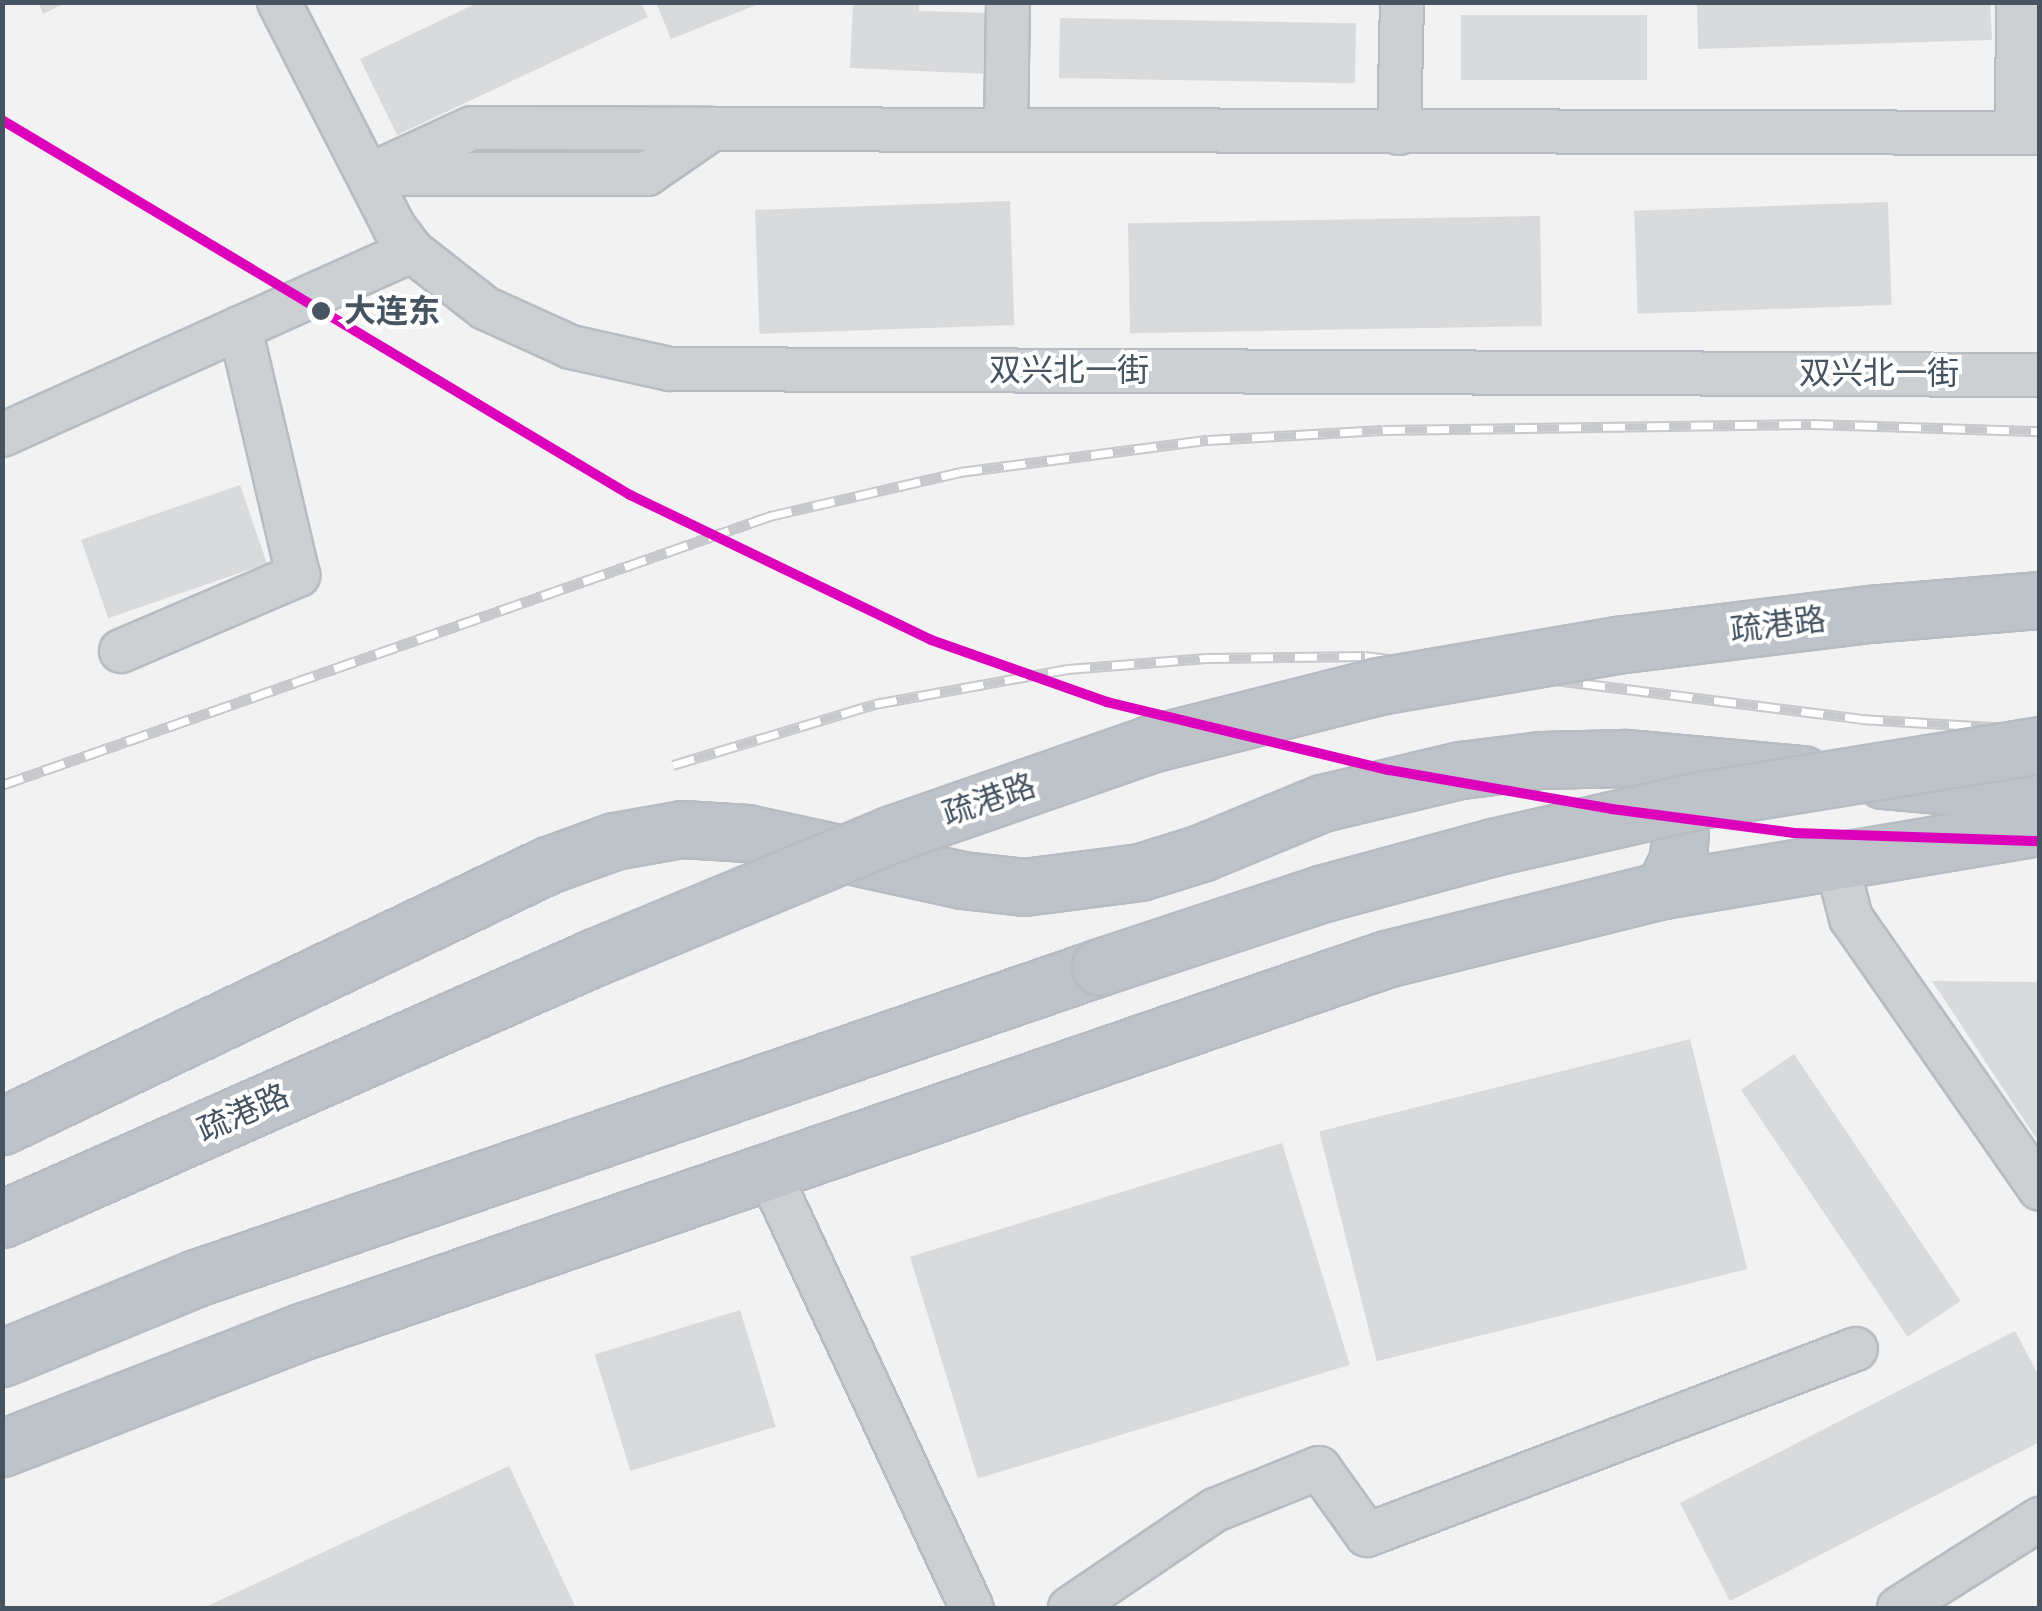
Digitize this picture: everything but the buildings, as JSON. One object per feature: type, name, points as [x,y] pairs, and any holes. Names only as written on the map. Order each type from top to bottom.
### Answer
[{"type":"highway","name":"疏港路","points":[[2,1219],[682,920],[892,834],[1150,744],[1379,686],[1616,645],[1869,614],[2040,600]]},
{"type":"highway","points":[[2,1358],[196,1278],[1324,893],[1493,847],[1700,800],[2040,745]]},
{"type":"highway","points":[[1626,758],[1654,774],[1672,797],[1680,830],[1678,860],[1663,890]]},
{"type":"highway","points":[[2,1126],[548,865],[614,841],[682,829],[747,833],[962,880],[1024,887],[1140,872],[1201,854],[1322,802],[1461,770],[1540,760],[1626,758],[2040,794]]},
{"type":"highway","points":[[1917,848],[1924,784]]},
{"type":"highway","points":[[1836,861],[1849,824],[1878,802],[1924,784]]},
{"type":"highway","points":[[2,1448],[301,1332],[1386,959],[1663,890],[2040,828]]},
{"type":"street","name":"双兴北一街","points":[[279,2],[371,174],[394,227],[412,251],[485,308],[571,347],[670,369],[2040,375]]},
{"type":"street","points":[[1006,130],[1008,2]]},
{"type":"street","points":[[1398,133],[1402,2]]},
{"type":"street","points":[[371,174],[646,174],[712,129],[2028,133],[2018,2]]},
{"type":"street","points":[[2,435],[412,251]]},
{"type":"street","points":[[121,651],[298,575],[240,328]]},
{"type":"street","points":[[1836,861],[1851,918],[2040,1189]]},
{"type":"street","points":[[768,1172],[972,1608]]},
{"type":"street","points":[[1070,1608],[1214,1510],[1319,1468],[1367,1535],[1856,1349]]},
{"type":"street","points":[[1899,1608],[2040,1519]]},
{"type":"railway","points":[[2,785],[770,516],[960,472],[1208,440],[1383,430],[1811,424],[2040,431]]},
{"type":"railway","points":[[673,765],[875,704],[1068,669],[1207,658],[1365,656],[1861,719],[2040,730]]},
{"type":"transit line","points":[[2,120],[630,495],[931,640],[1107,702],[1389,770],[1612,809],[1794,833],[2040,841]]},
{"type":"place","name":"大连东","points":[[321,311]]}]
